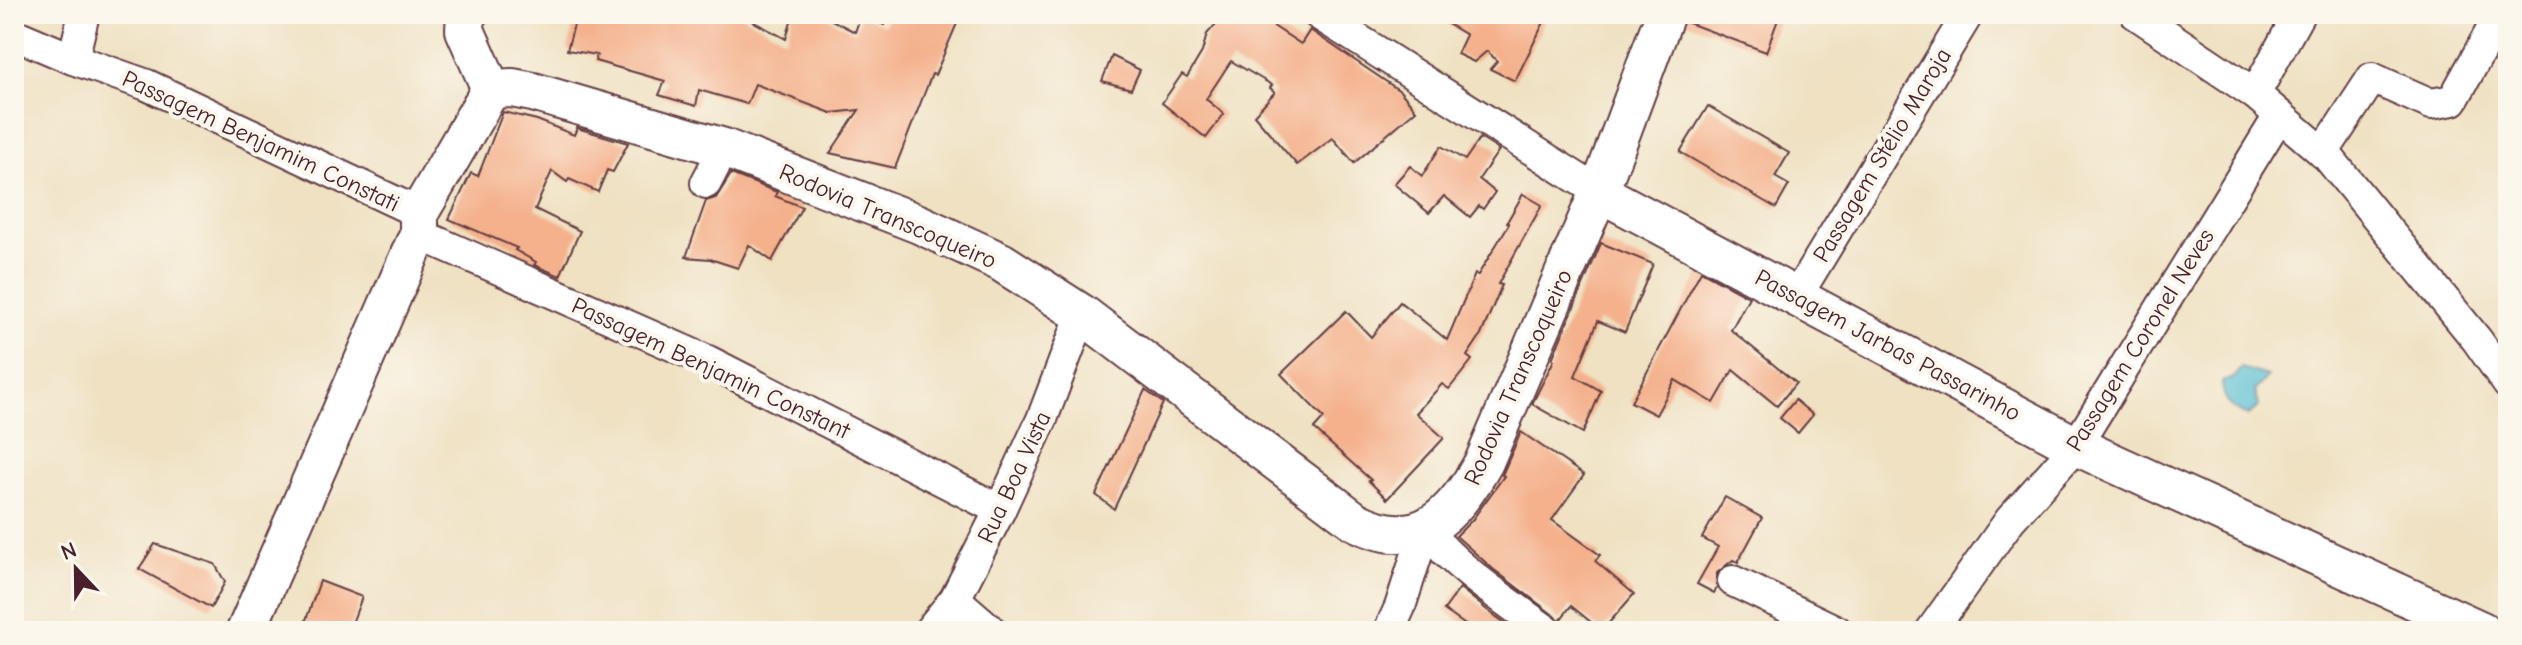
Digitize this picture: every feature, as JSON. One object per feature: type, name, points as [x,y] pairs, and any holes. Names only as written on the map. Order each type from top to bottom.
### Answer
[{"type":"main road","points":[[246,631],[419,223],[491,89],[465,30],[466,14]]},
{"type":"main road","name":"Rodovia Transcoqueiro","points":[[491,89],[512,88],[533,92],[724,148],[919,224],[1001,262],[1082,314],[1355,521],[1375,531],[1397,535],[1425,529],[1448,515],[1466,493],[1484,462],[1599,192],[1665,14]]},
{"type":"main road","name":"Passagem Jarbas Passarinho","points":[[1599,192],[2076,446],[2482,631]]},
{"type":"street","points":[[73,59],[84,14]]},
{"type":"street","name":"Passagem Jarbas Passarinho","points":[[1318,14],[1599,192]]},
{"type":"street","name":"Passagem Stélio Maroja","points":[[1796,297],[1968,14]]},
{"type":"street","points":[[2136,14],[2255,94],[2323,153],[2477,340],[2508,384]]},
{"type":"street","points":[[2255,94],[2299,14]]},
{"type":"street","points":[[2323,153],[2372,78],[2431,104],[2453,100],[2493,23]]},
{"type":"street","name":"Passagem Benjamim Constati","points":[[14,34],[147,85],[419,223]]},
{"type":"street","name":"Passagem Coronel Neves","points":[[1931,631],[2010,520],[2076,446],[2279,116]]},
{"type":"street","points":[[706,183],[724,148]]},
{"type":"street","name":"Passagem Benjamin Constant","points":[[419,223],[708,361],[1000,510]]},
{"type":"street","name":"Rua Boa Vista","points":[[929,631],[955,599],[1000,510],[1042,419],[1082,314]]},
{"type":"street","points":[[1389,631],[1425,529]]},
{"type":"street","points":[[1425,529],[1458,564],[1547,631]]},
{"type":"street","points":[[1733,581],[1837,631]]},
{"type":"street","points":[[955,599],[992,631]]},
{"type":"water","points":[[2241,368],[2268,376],[2255,390],[2259,406],[2248,416],[2229,404],[2223,389],[2222,382],[2234,378]]},
{"type":"building","points":[[577,14],[671,14],[688,20],[690,14],[739,14],[786,39],[793,14],[826,17],[855,32],[861,15],[884,25],[889,14],[961,14],[935,75],[932,74],[895,168],[830,153],[859,110],[831,113],[755,84],[747,104],[699,90],[696,106],[659,95],[665,81],[595,61],[597,55],[567,50]]},
{"type":"building","points":[[1225,14],[1255,14],[1301,44],[1310,30],[1400,91],[1416,110],[1354,163],[1333,138],[1297,165],[1254,115],[1275,92],[1270,88],[1272,85],[1231,61],[1206,99],[1224,114],[1206,138],[1162,103],[1182,74],[1187,77],[1202,52],[1207,34]]},
{"type":"building","points":[[1431,14],[1548,14],[1515,81],[1490,69],[1497,61],[1487,51],[1474,62],[1457,54],[1466,35]]},
{"type":"building","points":[[1686,14],[1780,14],[1766,52],[1686,22]]},
{"type":"building","points":[[1112,56],[1140,70],[1131,89],[1102,81]]},
{"type":"building","points":[[1708,106],[1789,153],[1775,177],[1789,185],[1776,208],[1680,152]]},
{"type":"building","points":[[503,112],[537,120],[574,135],[577,128],[628,143],[613,172],[607,170],[598,192],[569,179],[567,182],[552,171],[535,209],[580,231],[560,276],[534,265],[536,262],[515,250],[517,248],[449,219],[471,173],[478,176]]},
{"type":"building","points":[[1480,138],[1499,150],[1479,179],[1495,192],[1483,209],[1479,206],[1470,217],[1444,196],[1429,213],[1394,184],[1410,166],[1422,176],[1441,146],[1465,160]]},
{"type":"building","points":[[731,174],[777,192],[775,196],[802,207],[772,261],[749,245],[738,268],[710,259],[686,257],[706,201],[716,198]]},
{"type":"building","points":[[1523,194],[1542,205],[1498,284],[1502,285],[1481,335],[1467,356],[1472,360],[1449,389],[1442,384],[1416,413],[1444,438],[1387,499],[1371,480],[1314,429],[1324,418],[1281,374],[1346,311],[1371,337],[1400,302],[1447,340],[1475,274],[1478,275],[1509,224],[1507,222]]},
{"type":"building","points":[[1601,243],[1653,264],[1625,332],[1598,321],[1575,376],[1601,391],[1583,433],[1532,404],[1554,360]]},
{"type":"building","points":[[1701,271],[1749,297],[1731,330],[1796,383],[1777,406],[1733,370],[1714,403],[1675,380],[1656,415],[1631,402]]},
{"type":"building","points":[[1145,390],[1163,403],[1114,509],[1096,495]]},
{"type":"building","points":[[1795,400],[1813,415],[1798,433],[1780,418]]},
{"type":"building","points":[[1521,432],[1584,475],[1552,520],[1600,555],[1595,561],[1634,594],[1602,631],[1571,606],[1560,620],[1493,569],[1456,536],[1472,520],[1504,476]]},
{"type":"building","points":[[1725,497],[1762,518],[1738,562],[1733,560],[1717,573],[1714,593],[1697,584],[1718,547],[1702,538]]},
{"type":"building","points":[[155,544],[215,564],[225,582],[211,608],[139,569]]},
{"type":"building","points":[[320,581],[362,597],[349,631],[302,631]]},
{"type":"building","points":[[1460,588],[1516,631],[1474,631],[1444,610]]}]
